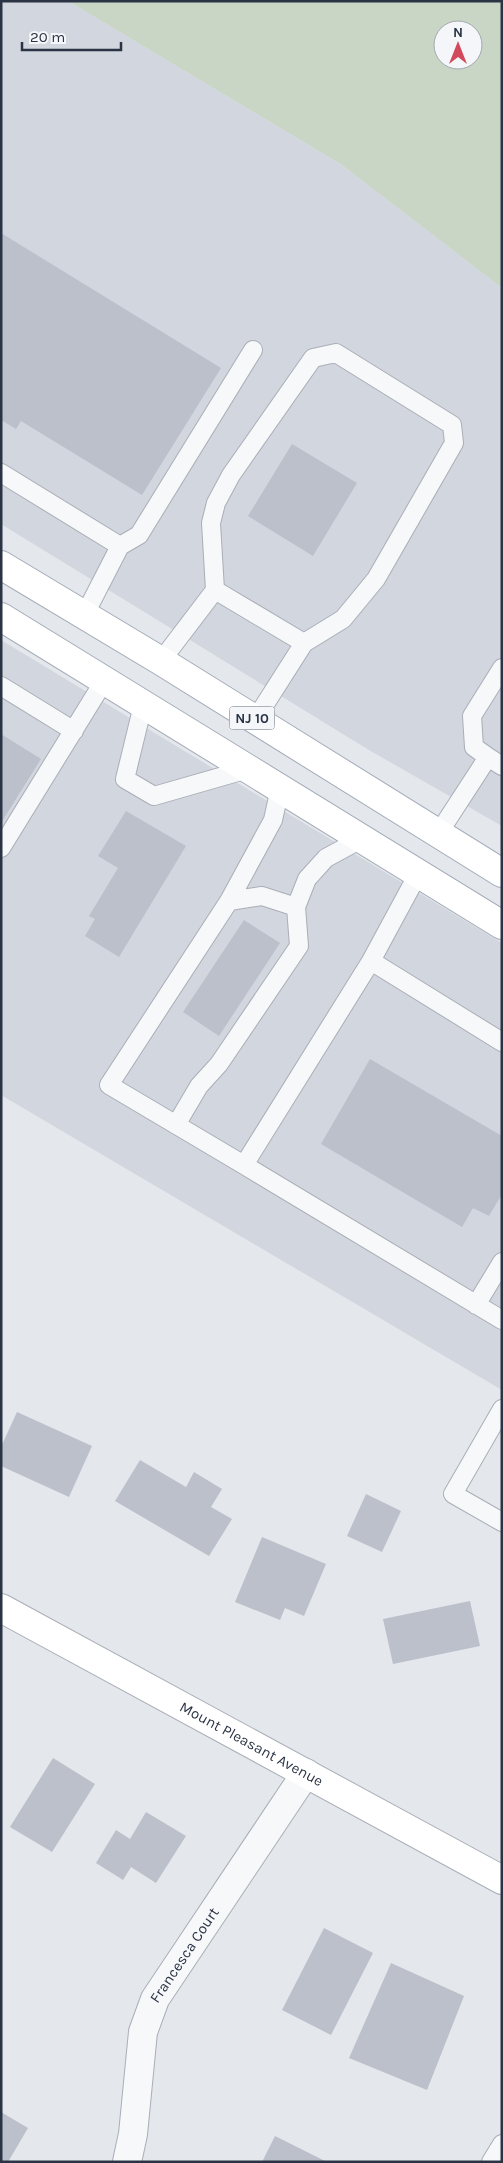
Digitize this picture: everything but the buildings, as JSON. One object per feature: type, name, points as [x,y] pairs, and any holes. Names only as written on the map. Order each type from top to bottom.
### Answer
[{"type":"main road","name":"NJ 10","points":[[1,565],[161,661],[502,873]]},
{"type":"main road","points":[[1,618],[502,925]]},
{"type":"main road","name":"Mount Pleasant Avenue","points":[[1,1608],[306,1773],[500,1874]]},
{"type":"street","name":"Francesca Court","points":[[127,2162],[133,2134],[143,2032],[155,1999],[306,1773]]},
{"type":"lane","points":[[84,616],[120,546],[139,535],[253,350]]},
{"type":"lane","points":[[161,661],[215,590],[211,523],[216,503],[231,475],[313,358],[336,353],[452,425],[454,443],[376,579],[343,619],[304,643],[255,720]]},
{"type":"lane","points":[[1,472],[120,546]]},
{"type":"lane","points":[[215,590],[304,643]]},
{"type":"lane","points":[[438,834],[495,762],[474,747],[472,716],[502,668]]},
{"type":"lane","points":[[1,848],[104,681]]},
{"type":"lane","points":[[1,686],[74,730]]},
{"type":"lane","points":[[144,705],[125,779],[154,796],[248,769]]},
{"type":"lane","points":[[280,788],[273,820],[229,901],[109,1085],[502,1320]]},
{"type":"lane","points":[[176,1125],[199,1086],[219,1064],[299,946],[296,906],[307,878],[326,858],[360,838]]},
{"type":"lane","points":[[244,1165],[371,961],[418,874]]},
{"type":"lane","points":[[229,901],[262,896],[296,906]]},
{"type":"lane","points":[[371,961],[502,1042]]},
{"type":"lane","points":[[476,1305],[502,1262]]},
{"type":"lane","points":[[502,1409],[453,1494],[502,1522]]},
{"type":"lane","points":[[492,2162],[502,2144]]},
{"type":"shaded area","points":[[1,1],[68,1],[342,165],[502,288],[502,826],[369,750],[1,524]]},
{"type":"shaded area","points":[[1,640],[502,943],[502,1390],[1,1095]]},
{"type":"green space","points":[[68,1],[502,1],[502,288],[342,165]]}]
